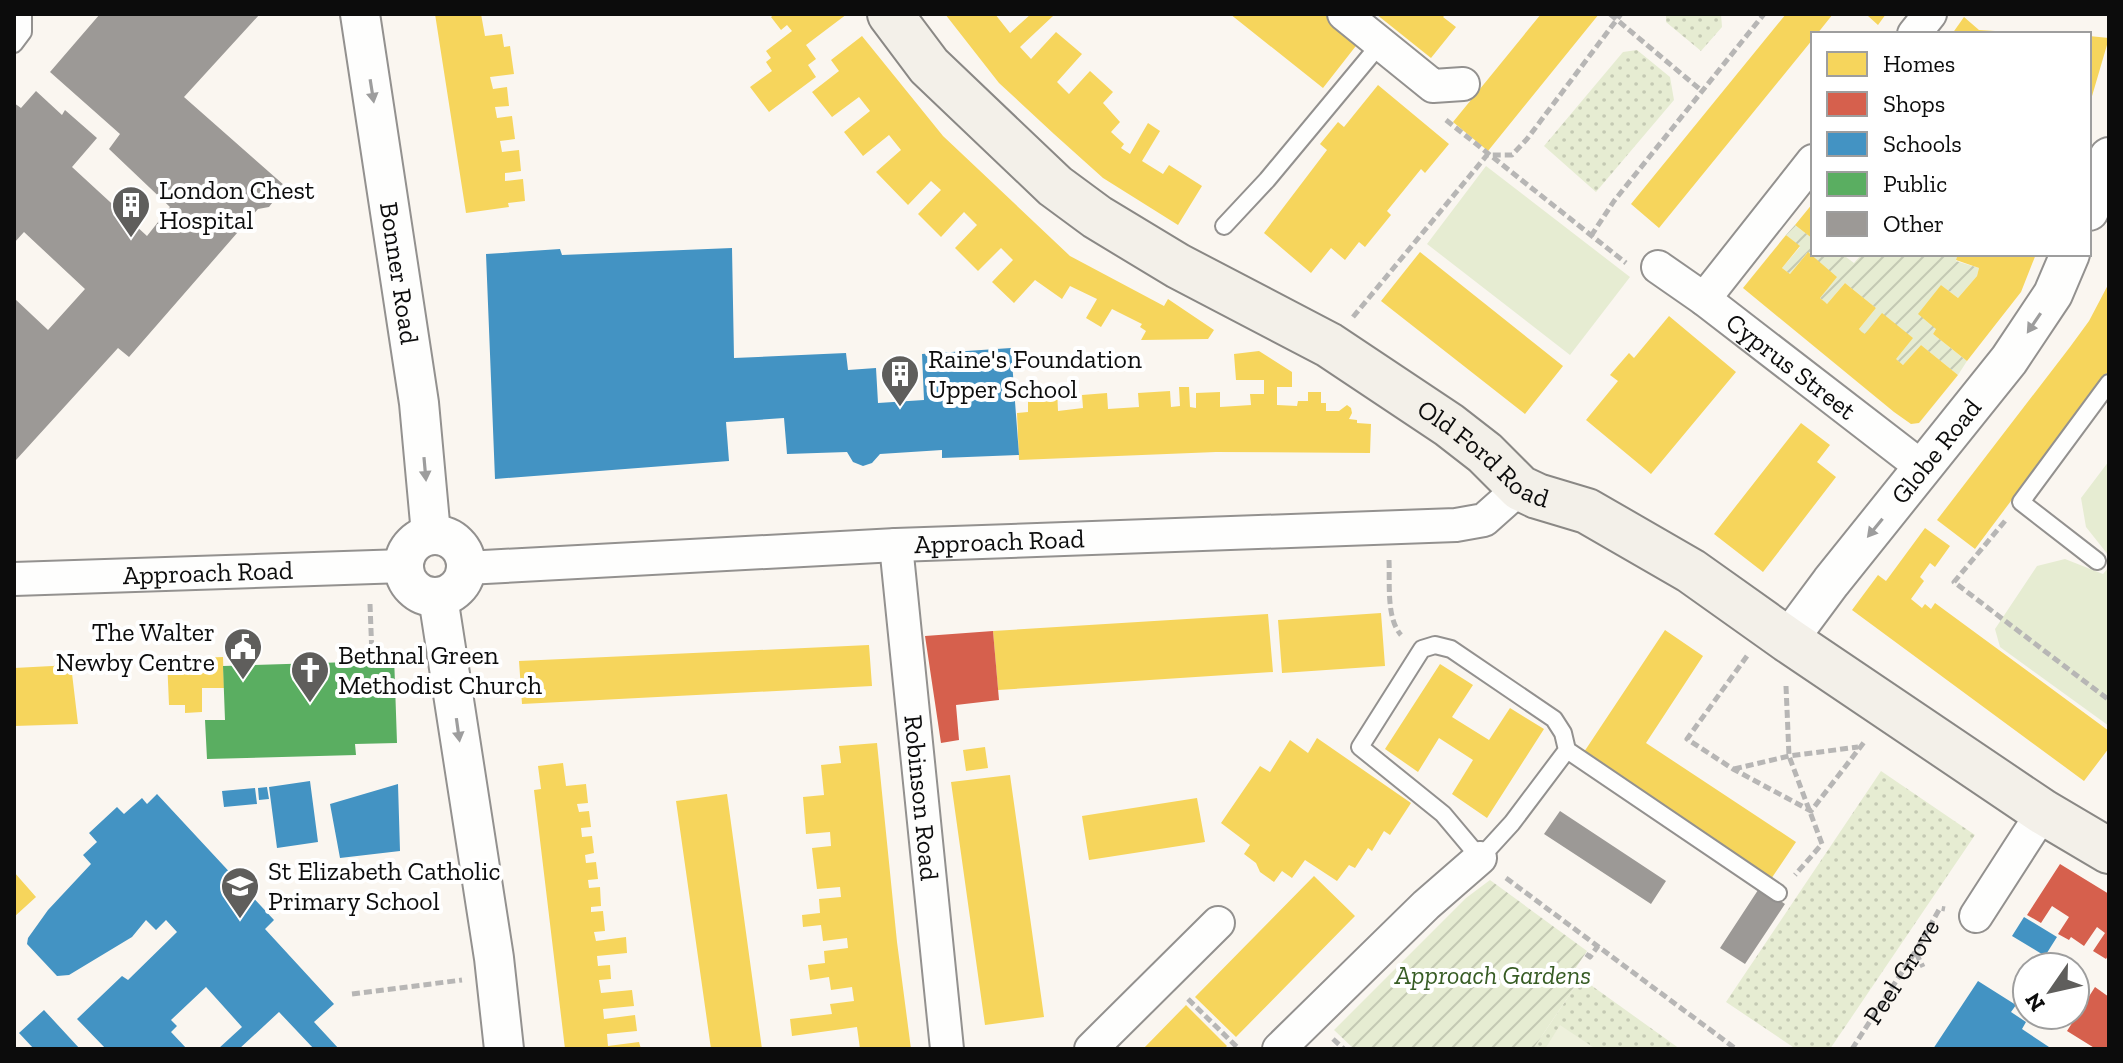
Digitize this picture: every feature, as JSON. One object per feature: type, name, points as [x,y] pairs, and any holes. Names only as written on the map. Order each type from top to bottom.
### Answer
[{"type":"main road","name":"Old Ford Road","points":[[890,14],[929,66],[1055,186],[1097,217],[1178,266],[1329,345],[1449,425],[1485,453],[1520,488],[1587,511],[1691,571],[1775,654],[2109,851]]},
{"type":"street","name":"Bonner Road","points":[[360,14],[419,403],[431,534]]},
{"type":"street","points":[[1344,14],[1381,43],[1448,85]]},
{"type":"street","points":[[1916,32],[1930,14]]},
{"type":"street","points":[[1704,299],[1811,164]]},
{"type":"street","name":"Globe Road","points":[[1775,654],[2009,360],[2053,294],[2069,256]]},
{"type":"street","name":"Cyprus Street","points":[[1658,267],[1923,468]]},
{"type":"street","name":"Approach Road","points":[[466,568],[896,545],[1456,525],[1484,520],[1520,488]]},
{"type":"street","points":[[431,534],[454,541],[462,549],[466,568],[460,585],[438,597],[416,591],[407,579],[404,566],[409,548],[418,539],[431,534]]},
{"type":"street","name":"Robinson Road","points":[[896,545],[947,1049]]},
{"type":"street","name":"Approach Road","points":[[14,579],[404,566]]},
{"type":"street","points":[[438,597],[504,1049]]},
{"type":"street","name":"Peel Grove","points":[[1976,916],[2043,812]]},
{"type":"street","points":[[1279,1049],[1426,905],[1480,858]]},
{"type":"street","points":[[1091,1049],[1218,923]]},
{"type":"lane","points":[[14,44],[23,32],[23,14]]},
{"type":"lane","points":[[1224,226],[1267,180],[1381,43]]},
{"type":"lane","points":[[2097,561],[2021,502],[2109,383]]},
{"type":"lane","points":[[1567,750],[1512,823],[1480,858],[1443,814],[1360,747],[1422,649],[1435,645],[1451,649],[1554,719],[1563,733],[1567,750],[1778,893]]},
{"type":"path","points":[[1610,14],[1619,17],[1702,91]]},
{"type":"path","points":[[1591,236],[1614,201],[1764,14]]},
{"type":"path","points":[[1487,155],[1512,155],[1619,17]]},
{"type":"path","points":[[1448,85],[1434,110],[1628,265],[1658,267]]},
{"type":"path","points":[[1329,345],[1487,155]]},
{"type":"path","points":[[2021,502],[1954,582],[2109,700]]},
{"type":"path","points":[[1386,527],[1395,628],[1405,640],[1422,649]]},
{"type":"path","points":[[370,604],[372,656]]},
{"type":"path","points":[[1775,654],[1789,756],[1822,844],[1778,893]]},
{"type":"path","points":[[1775,654],[1687,739],[1733,769],[1811,811]]},
{"type":"path","points":[[1811,811],[1865,741]]},
{"type":"path","points":[[1733,769],[1789,756],[1859,747]]},
{"type":"path","points":[[1480,858],[1736,1049]]},
{"type":"path","name":"Peel Grove","points":[[1852,1049],[1940,908],[1976,916]]},
{"type":"path","points":[[1586,954],[1590,957],[1598,946]]},
{"type":"path","points":[[1915,952],[1923,967]]},
{"type":"path","points":[[1165,976],[1239,1049]]},
{"type":"path","points":[[352,994],[454,981]]},
{"type":"green space","points":[[1666,14],[1721,14],[1722,27],[1701,51],[1666,22]]},
{"type":"green space","points":[[1637,50],[1670,77],[1674,100],[1596,192],[1544,146],[1623,52]]},
{"type":"green space","points":[[1486,166],[1630,277],[1570,355],[1427,244]]},
{"type":"green space","points":[[1795,225],[1811,237],[1811,256],[1845,256],[1854,263],[1860,256],[1957,256],[1956,261],[1979,268],[1977,276],[1958,298],[1941,285],[1933,334],[1967,361],[1958,375],[1921,345],[1903,365],[1862,332],[1859,329],[1876,308],[1845,283],[1827,304],[1820,298],[1807,253],[1790,274],[1782,268],[1800,247],[1786,235]]},
{"type":"green space","points":[[2109,461],[2109,556],[2086,527],[2081,498]]},
{"type":"green space","points":[[2065,559],[2103,574],[2109,567],[2109,726],[2000,647],[1995,629],[2037,566]]},
{"type":"green space","points":[[1881,771],[1975,835],[1830,1049],[1796,1049],[1726,1002]]},
{"type":"green space","name":"Approach Gardens","points":[[1490,880],[1587,951],[1573,972],[1581,978],[1533,1049],[1354,1049],[1334,1030],[1466,898]]},
{"type":"green space","points":[[1581,978],[1680,1049],[1533,1049]]},
{"type":"green space","points":[[1560,1025],[1596,1049],[1545,1049]]},
{"type":"building: Homes","points":[[435,14],[481,14],[485,36],[502,34],[504,47],[510,46],[514,74],[490,77],[493,89],[507,87],[509,106],[495,107],[497,118],[512,116],[515,139],[500,141],[502,152],[519,150],[521,171],[505,173],[505,181],[523,179],[525,201],[508,203],[509,207],[466,213]]},
{"type":"building: Homes","points":[[775,14],[847,14],[806,45],[816,59],[808,65],[816,77],[769,112],[750,87],[772,71],[766,62],[771,58],[766,51],[792,31],[787,25],[781,30],[771,17]]},
{"type":"building: Homes","points":[[945,14],[995,14],[1010,33],[1031,14],[1051,14],[1053,16],[1020,47],[1031,59],[1056,32],[1082,54],[1057,82],[1069,94],[1090,71],[1113,92],[1103,103],[1120,122],[1111,132],[1124,144],[1121,148],[1130,154],[1148,123],[1160,131],[1142,161],[1163,174],[1169,165],[1202,186],[1178,225],[1103,178],[1054,134],[999,83]]},
{"type":"building: Homes","points":[[1230,14],[1324,14],[1359,42],[1323,88]]},
{"type":"building: Homes","points":[[1376,14],[1446,14],[1443,17],[1456,27],[1431,58]]},
{"type":"building: Homes","points":[[1541,14],[1599,14],[1488,151],[1453,122]]},
{"type":"building: Homes","points":[[1786,14],[1833,14],[1819,32],[1811,32],[1811,41],[1659,228],[1631,204]]},
{"type":"building: Homes","points":[[1869,14],[1886,14],[1878,25]]},
{"type":"building: Homes","points":[[1964,17],[1979,30],[2011,32],[1953,32]]},
{"type":"building: Homes","points":[[862,36],[943,136],[1070,256],[1164,306],[1168,299],[1214,330],[1208,339],[1141,340],[1146,331],[1140,327],[1142,324],[1112,309],[1101,327],[1086,318],[1097,299],[1070,286],[1062,299],[1035,280],[1014,303],[992,282],[1013,260],[1001,248],[978,271],[955,248],[977,225],[964,212],[941,237],[918,214],[941,190],[931,181],[908,205],[876,172],[901,150],[889,135],[863,156],[844,132],[870,111],[859,97],[832,117],[812,92],[839,71],[831,60]]},
{"type":"building: Homes","points":[[2091,36],[2109,38],[2091,100]]},
{"type":"building: Homes","points":[[1378,85],[1449,144],[1425,173],[1421,169],[1387,211],[1391,215],[1365,247],[1359,242],[1345,260],[1331,248],[1311,273],[1264,233],[1327,150],[1320,144],[1338,122],[1344,127]]},
{"type":"building: Homes","points":[[1811,205],[1811,237],[1795,225]]},
{"type":"building: Homes","points":[[1786,235],[1800,246],[1782,268],[1790,274],[1808,252],[1837,277],[1820,298],[1827,304],[1845,283],[1876,308],[1859,329],[1862,332],[1865,334],[1882,313],[1913,338],[1896,359],[1903,365],[1921,345],[1958,375],[1919,423],[1911,424],[1743,288]]},
{"type":"building: Homes","points":[[1420,252],[1563,366],[1525,414],[1381,301]]},
{"type":"building: Homes","points":[[1957,256],[2035,256],[2021,292],[1967,361],[1933,334],[1936,329],[1918,314],[1941,285],[1958,298],[1977,276],[1979,268],[1956,260]]},
{"type":"building: Homes","points":[[2109,283],[2109,370],[1975,549],[1937,520],[2089,321]]},
{"type":"building: Homes","points":[[1669,316],[1736,372],[1651,474],[1586,420],[1618,381],[1610,375],[1629,353],[1634,358]]},
{"type":"building: Homes","points":[[1259,351],[1292,372],[1292,387],[1277,387],[1277,405],[1297,406],[1298,401],[1308,401],[1308,392],[1321,392],[1321,403],[1326,403],[1326,411],[1339,411],[1347,405],[1352,413],[1349,419],[1371,424],[1370,453],[1216,452],[1019,460],[1017,413],[1028,412],[1028,401],[1044,400],[1043,389],[1057,388],[1058,411],[1083,408],[1082,395],[1107,393],[1108,409],[1139,407],[1138,393],[1170,391],[1171,407],[1180,406],[1179,387],[1189,387],[1190,407],[1196,408],[1196,393],[1220,392],[1220,407],[1251,405],[1250,394],[1264,394],[1264,380],[1236,380],[1234,354]]},
{"type":"building: Homes","points":[[1801,423],[1830,445],[1817,462],[1836,477],[1763,572],[1714,534]]},
{"type":"building: Homes","points":[[1925,528],[1950,546],[1935,567],[1930,563],[1920,577],[1924,581],[1911,599],[1922,608],[1925,604],[1931,609],[1935,603],[2109,731],[2109,748],[2084,781],[1852,610],[1878,575],[1886,581]]},
{"type":"building: Homes","points":[[1381,613],[1385,666],[1282,673],[1278,620]]},
{"type":"building: Homes","points":[[1268,614],[1273,672],[998,690],[993,631]]},
{"type":"building: Homes","points":[[1665,630],[1703,656],[1646,743],[1796,842],[1771,879],[1582,755]]},
{"type":"building: Homes","points":[[869,645],[872,686],[522,704],[519,661]]},
{"type":"building: Homes","points":[[223,657],[224,688],[202,688],[202,712],[185,713],[185,705],[169,705],[167,659]]},
{"type":"building: Homes","points":[[1440,664],[1473,685],[1452,717],[1489,740],[1510,708],[1544,729],[1487,818],[1452,794],[1473,760],[1439,738],[1418,772],[1385,749]]},
{"type":"building: Homes","points":[[71,665],[78,724],[14,726],[14,668]]},
{"type":"building: Homes","points":[[1317,738],[1411,803],[1390,835],[1384,831],[1372,851],[1368,848],[1355,868],[1349,865],[1337,881],[1305,860],[1292,878],[1282,871],[1274,882],[1244,854],[1250,845],[1221,823],[1260,766],[1270,772],[1290,740],[1308,753]]},
{"type":"building: Homes","points":[[877,743],[911,1049],[860,1049],[857,1027],[792,1036],[790,1019],[832,1014],[830,1004],[854,1001],[852,987],[831,990],[829,977],[810,980],[808,965],[825,963],[824,951],[848,948],[847,938],[823,941],[821,925],[803,927],[802,915],[820,913],[819,899],[841,897],[840,887],[817,889],[812,848],[831,846],[830,832],[806,834],[803,797],[824,795],[821,765],[841,763],[839,746]]},
{"type":"building: Homes","points":[[985,747],[988,768],[966,771],[963,750]]},
{"type":"building: Homes","points":[[563,763],[566,786],[586,784],[588,803],[577,804],[579,812],[589,811],[591,827],[581,828],[582,837],[592,836],[594,853],[585,855],[586,863],[596,862],[598,879],[588,880],[589,888],[600,887],[601,906],[591,907],[591,912],[603,911],[605,931],[594,932],[596,941],[626,937],[627,953],[597,956],[598,966],[610,965],[611,979],[599,980],[601,993],[632,990],[634,1006],[603,1009],[604,1019],[635,1015],[637,1031],[607,1034],[608,1046],[639,1042],[641,1049],[565,1049],[534,790],[541,789],[538,766]]},
{"type":"building: Homes","points":[[1010,775],[1044,1017],[985,1025],[951,782]]},
{"type":"building: Homes","points":[[727,794],[762,1049],[711,1049],[676,801]]},
{"type":"building: Homes","points":[[1197,798],[1205,842],[1089,860],[1082,816]]},
{"type":"building: Homes","points":[[14,872],[36,897],[14,917]]},
{"type":"building: Homes","points":[[1314,876],[1355,916],[1236,1037],[1195,997]]},
{"type":"building: Homes","points":[[1186,1005],[1227,1046],[1224,1049],[1143,1049]]},
{"type":"building: Shops","points":[[993,631],[999,700],[956,705],[959,740],[941,743],[925,636]]},
{"type":"building: Shops","points":[[2060,864],[2109,894],[2109,954],[2106,959],[2093,951],[2105,933],[2097,927],[2084,946],[2071,937],[2069,940],[2058,934],[2069,917],[2052,906],[2041,923],[2027,915]]},
{"type":"building: Shops","points":[[2095,987],[2109,997],[2109,1049],[2096,1049],[2067,1031],[2091,1031],[2091,993]]},
{"type":"building: Schools","points":[[732,248],[734,358],[846,353],[848,370],[876,368],[878,403],[924,400],[922,354],[1011,348],[1019,455],[942,458],[942,450],[880,454],[872,463],[863,466],[853,462],[847,452],[787,454],[784,418],[726,422],[729,461],[495,479],[486,254],[560,249],[562,255]]},
{"type":"building: Schools","points":[[310,781],[318,842],[277,848],[269,787]]},
{"type":"building: Schools","points":[[398,784],[400,851],[340,858],[330,804]]},
{"type":"building: Schools","points":[[267,787],[269,799],[259,800],[258,788]]},
{"type":"building: Schools","points":[[255,788],[257,804],[224,807],[222,791]]},
{"type":"building: Schools","points":[[157,794],[274,920],[265,929],[334,1004],[314,1022],[339,1049],[314,1049],[279,1012],[239,1049],[218,1049],[242,1027],[206,987],[171,1020],[177,1026],[171,1032],[187,1049],[106,1049],[77,1019],[122,976],[128,980],[177,932],[166,920],[156,930],[146,920],[132,937],[69,975],[57,976],[27,944],[28,938],[48,910],[91,864],[83,855],[97,842],[89,833],[117,807],[124,814],[142,798],[147,804]]},
{"type":"building: Schools","points":[[2024,917],[2057,937],[2048,951],[2037,951],[2012,936]]},
{"type":"building: Schools","points":[[1978,981],[2011,1002],[2011,1031],[2025,1031],[2052,1049],[1933,1049]]},
{"type":"building: Schools","points":[[44,1010],[80,1049],[34,1049],[19,1033]]},
{"type":"building: Public","name":"Bethnal Green Methodist Church","points":[[394,655],[397,743],[355,744],[356,755],[207,759],[205,720],[225,720],[223,666],[351,662],[351,656]]},
{"type":"building: Other","name":"London Chest Hospital","points":[[100,14],[260,14],[184,97],[285,186],[269,207],[258,209],[129,357],[118,348],[16,460],[14,298],[48,330],[85,289],[24,232],[14,243],[14,103],[21,108],[36,91],[62,115],[65,110],[97,138],[72,167],[147,236],[170,207],[109,149],[120,134],[50,72]]},
{"type":"building: Other","points":[[1560,811],[1666,881],[1651,904],[1544,834]]},
{"type":"building: Other","points":[[1760,887],[1785,904],[1745,964],[1720,948]]},
{"type":"place","name":"London Chest Hospital","points":[[131,239]]},
{"type":"place","name":"Raine's Foundation Upper School","points":[[900,408]]},
{"type":"place","name":"The Walter Newby Centre","points":[[243,681]]},
{"type":"place","name":"Bethnal Green Methodist Church","points":[[310,704]]},
{"type":"place","name":"St Elizabeth Catholic Primary School","points":[[240,920]]}]
